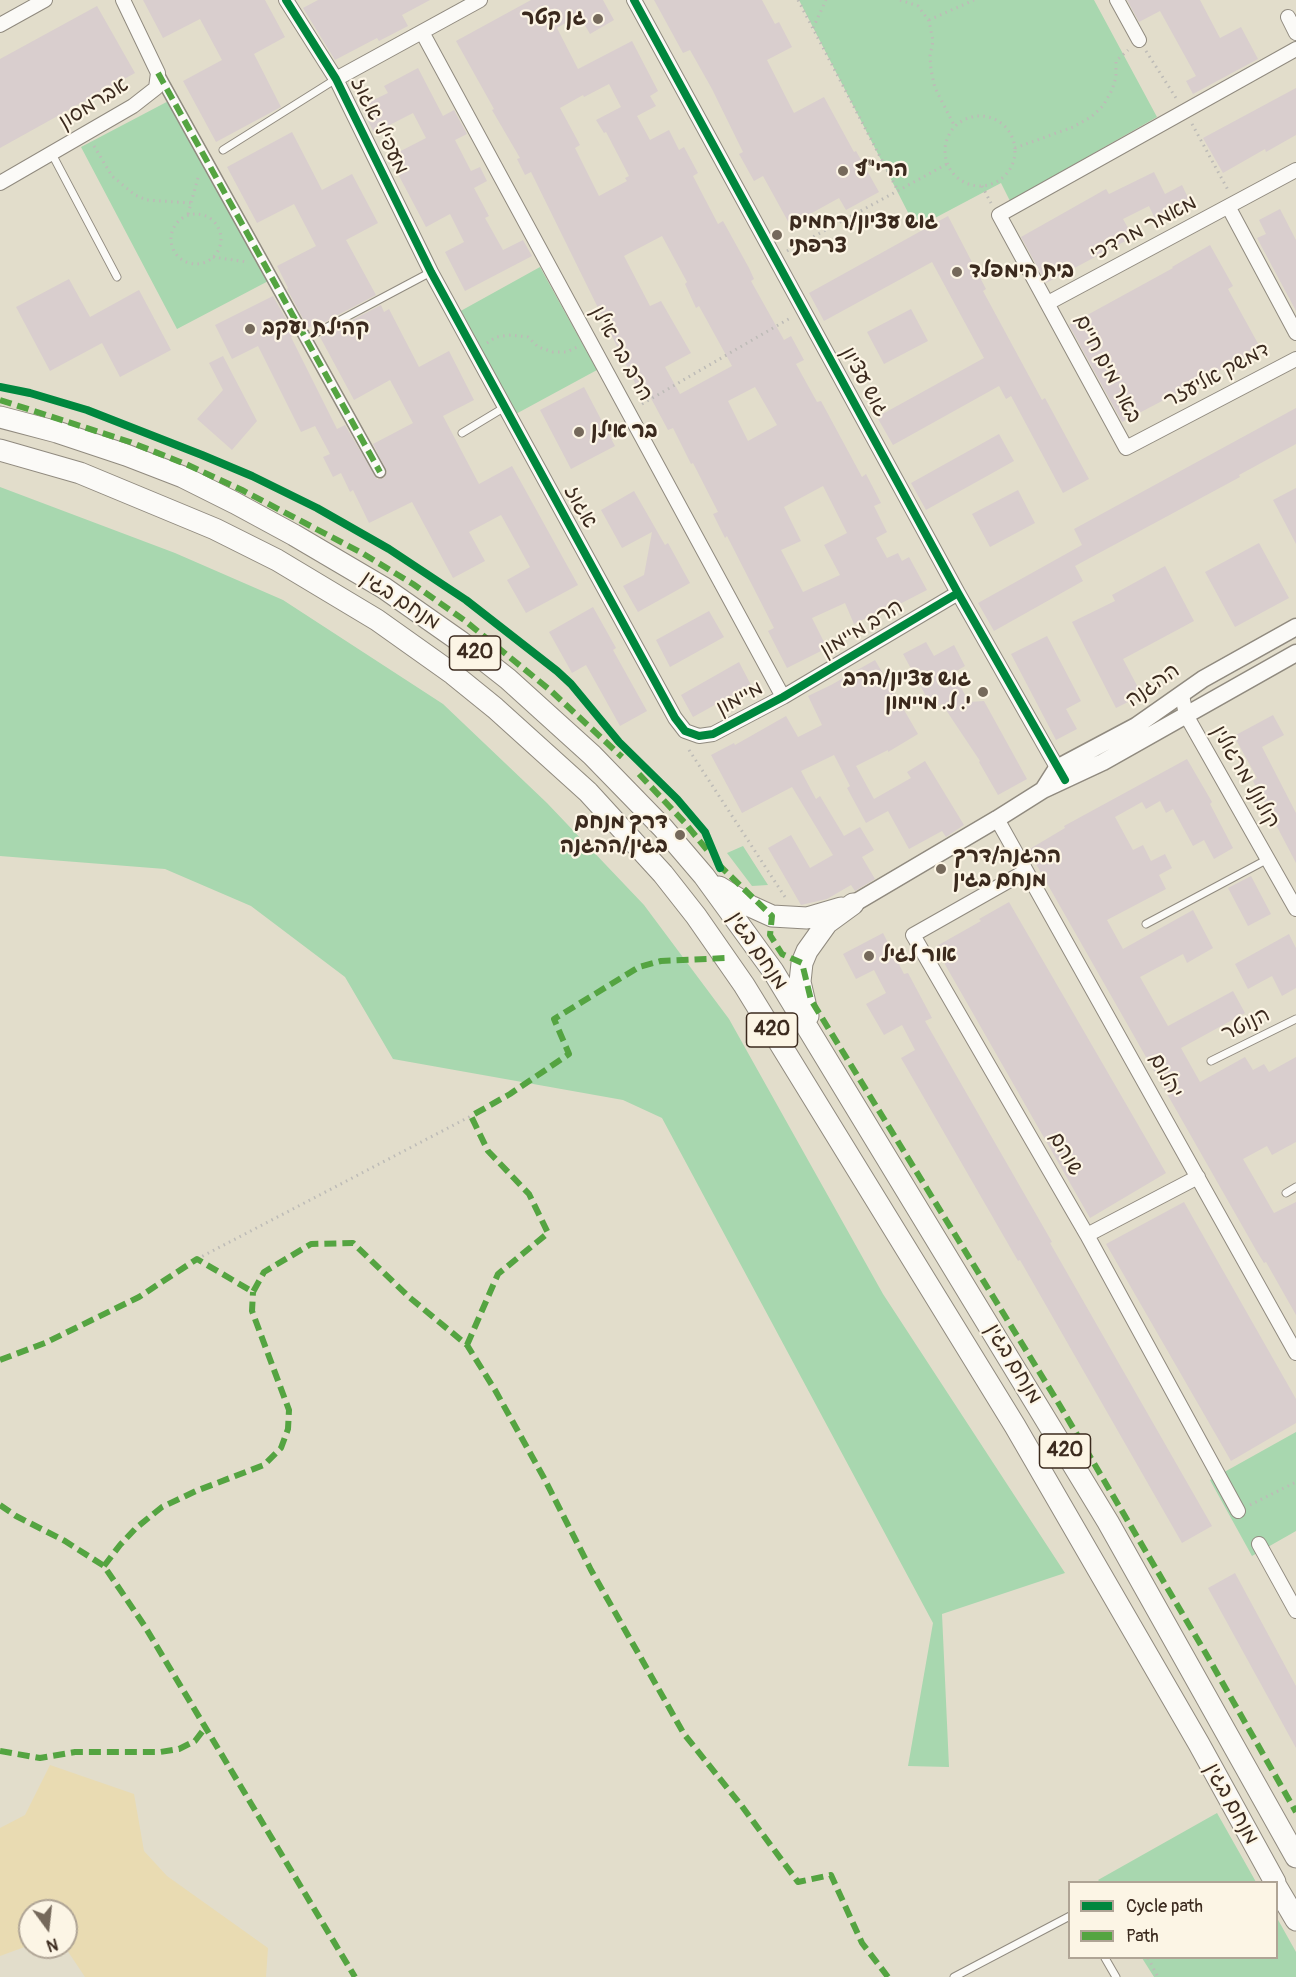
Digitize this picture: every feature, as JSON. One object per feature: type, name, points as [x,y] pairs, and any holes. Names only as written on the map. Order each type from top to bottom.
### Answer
[{"type":"main road","name":"מנחם בגין","points":[[0,417],[57,432],[183,477],[284,530],[384,588],[461,642],[508,679],[628,790],[704,876],[755,944],[1108,1522],[1296,1857]]},
{"type":"main road","name":"מנחם בגין","points":[[0,450],[80,473],[215,529],[277,560],[377,620],[453,674],[495,708],[588,792],[663,874],[696,915],[744,985],[1009,1416],[1193,1734],[1274,1881]]},
{"type":"main road","points":[[704,876],[728,894],[772,916],[799,919],[853,904]]},
{"type":"main road","points":[[823,1053],[802,996],[800,982],[802,963],[816,936],[827,923],[853,904]]},
{"type":"main road","name":"מנחם בגין","points":[[1278,1888],[1296,1920]]},
{"type":"street","points":[[0,25],[45,0]]},
{"type":"street","points":[[123,0],[158,73],[380,471]]},
{"type":"street","name":"מעפילי אגוז","points":[[286,0],[336,79],[431,272]]},
{"type":"street","points":[[336,79],[480,0]]},
{"type":"street","name":"גוש עציון","points":[[634,0],[958,593],[1061,774]]},
{"type":"street","points":[[1117,0],[1139,40]]},
{"type":"street","points":[[1288,17],[1296,33]]},
{"type":"street","name":"הרב בר אילן","points":[[422,32],[783,697]]},
{"type":"street","points":[[1185,112],[1296,49]]},
{"type":"street","name":"אברמסון","points":[[0,183],[133,106],[156,88],[158,73]]},
{"type":"street","name":"באר מים חיים","points":[[1126,448],[999,215],[1185,112]]},
{"type":"street","name":"מאמר מרדכי","points":[[1048,303],[1296,171]]},
{"type":"street","points":[[1232,206],[1296,333]]},
{"type":"street","name":"אגוז","points":[[431,272],[675,718],[685,730]]},
{"type":"street","name":"דמשק אליעזר","points":[[1126,448],[1296,359]]},
{"type":"street","name":"הרב מיימון","points":[[783,697],[958,593]]},
{"type":"street","name":"ההגנה","points":[[853,904],[1043,790],[1061,774],[1211,674],[1296,627]]},
{"type":"street","name":"ההגנה","points":[[1061,774],[1102,762],[1296,653]]},
{"type":"street","name":"קולונל מרגולין","points":[[1182,695],[1186,715],[1296,909]]},
{"type":"street","name":"מיימון","points":[[685,730],[699,736],[713,734],[783,697]]},
{"type":"street","name":"יהלום","points":[[997,819],[1296,1353]]},
{"type":"street","name":"שוהם","points":[[1026,871],[913,934],[1087,1235],[1238,1511]]},
{"type":"street","points":[[1087,1235],[1197,1177]]},
{"type":"street","points":[[1259,1544],[1296,1611]]},
{"type":"lane","points":[[223,150],[336,79]]},
{"type":"lane","points":[[52,154],[117,277]]},
{"type":"lane","points":[[318,332],[431,272]]},
{"type":"lane","points":[[462,433],[505,408]]},
{"type":"lane","points":[[1146,924],[1268,859]]},
{"type":"lane","name":"הנוטר","points":[[1211,1061],[1296,1019]]},
{"type":"lane","points":[[1286,1193],[1296,1187]]},
{"type":"lane","points":[[954,1977],[1068,1917]]},
{"type":"lane","points":[[1106,1959],[1116,1977]]},
{"type":"path","points":[[798,0],[898,191]]},
{"type":"path","points":[[813,28],[826,0]]},
{"type":"path","points":[[900,0],[918,6],[929,21],[933,41],[930,56],[931,70],[935,88],[955,127]]},
{"type":"path","points":[[929,21],[974,0]]},
{"type":"path","points":[[1015,148],[1073,128],[1091,117],[1102,106],[1112,90],[1116,77],[1116,61],[1139,40],[1185,112],[1232,206]]},
{"type":"path","points":[[983,117],[995,120],[1008,132],[1015,148],[1011,167],[1004,177],[994,184],[975,186],[963,182],[954,175],[947,164],[945,149],[948,137],[955,127],[971,118],[983,117]]},
{"type":"path","points":[[87,134],[112,176],[135,195],[147,200],[190,203]]},
{"type":"path","points":[[188,215],[204,155]]},
{"type":"path","points":[[775,257],[947,164]]},
{"type":"path","points":[[213,257],[221,242],[217,225],[212,219],[204,215],[188,215],[175,224],[171,240],[172,248],[182,260],[198,264],[213,257],[265,264]]},
{"type":"path","points":[[628,412],[804,310]]},
{"type":"path","points":[[474,350],[496,337],[528,337],[538,347],[553,352],[567,352],[590,341]]},
{"type":"path","points":[[685,730],[687,747],[799,919]]},
{"type":"path","points":[[197,1258],[471,1116]]},
{"type":"path","points":[[1238,1511],[1296,1482]]},
{"type":"path","points":[[1149,1959],[1158,1977]]},
{"type":"green space","points":[[799,0],[1094,0],[1157,117],[1010,201],[1001,183],[916,228]]},
{"type":"green space","points":[[178,96],[274,278],[177,329],[81,147]]},
{"type":"green space","points":[[540,267],[597,370],[514,415],[457,313]]},
{"type":"green space","points":[[0,487],[175,553],[283,600],[443,704],[547,803],[644,905],[729,1019],[883,1294],[1065,1573],[942,1614],[949,1767],[908,1766],[933,1623],[662,1118],[623,1100],[393,1059],[345,977],[251,906],[165,869],[0,856]]},
{"type":"green space","points":[[743,846],[768,885],[752,886],[727,853]]},
{"type":"green space","points":[[1296,1432],[1296,1531],[1252,1556],[1210,1480]]},
{"type":"green space","points":[[1217,1813],[1255,1881],[1099,1881]]},
{"type":"green space","points":[[1278,1920],[1296,1952],[1296,1977],[1154,1977],[1143,1959],[1278,1959]]},
{"type":"sand","points":[[50,1765],[134,1794],[144,1851],[167,1876],[268,1948],[266,1977],[85,1977],[73,1959],[78,1959],[78,1899],[18,1899],[18,1949],[0,1956],[0,1828],[25,1815]]},
{"type":"building","points":[[143,0],[265,0],[285,37],[254,54],[281,107],[216,142],[183,81],[222,60],[200,19],[163,38]]},
{"type":"building","points":[[318,0],[430,0],[402,15],[408,26],[379,41],[377,38],[335,60],[303,8]]},
{"type":"building","points":[[531,0],[603,0],[614,20],[590,34],[579,15],[557,28],[578,69],[632,41],[658,91],[650,96],[656,106],[637,116],[650,140],[669,130],[679,150],[684,147],[698,173],[693,176],[718,224],[723,221],[749,268],[754,279],[751,281],[784,340],[791,336],[804,360],[796,364],[817,402],[821,401],[862,477],[866,474],[881,503],[874,506],[887,532],[876,538],[887,558],[898,553],[902,561],[909,557],[927,590],[854,624],[845,603],[812,618],[827,648],[787,668],[768,631],[774,628],[727,536],[725,538],[713,514],[718,512],[693,463],[691,464],[673,428],[668,430],[646,389],[640,393],[531,172],[525,175],[517,159],[520,158],[456,41]],"holes":[[[609,84],[621,107],[596,120],[604,133],[606,132],[629,176],[625,178],[627,181],[599,196],[575,148],[580,145],[560,108],[583,95],[584,97]],[[662,236],[687,282],[685,284],[696,308],[699,306],[732,366],[680,394],[665,367],[691,353],[661,301],[650,306],[624,256]],[[755,387],[777,425],[748,441],[728,401]],[[823,486],[847,533],[824,545],[840,575],[803,592],[781,550],[801,541],[784,507]]]},
{"type":"building","points":[[654,0],[762,0],[775,24],[779,22],[792,47],[767,60],[794,113],[824,97],[879,192],[846,210],[839,198],[790,225],[763,176],[754,181],[739,154],[743,152],[712,89],[690,50],[683,53]]},
{"type":"building","points":[[1127,0],[1200,0],[1220,38],[1241,27],[1258,59],[1193,94],[1186,81],[1196,76],[1160,11],[1139,22]]},
{"type":"building","points":[[97,6],[135,73],[0,148],[0,59]]},
{"type":"building","points":[[418,68],[443,116],[454,110],[467,134],[455,140],[471,171],[480,167],[487,181],[474,188],[489,216],[485,218],[503,250],[523,240],[532,256],[465,291],[445,252],[464,242],[450,214],[426,227],[389,157],[426,138],[413,113],[374,133],[361,106],[388,93],[384,86]]},
{"type":"building","points":[[1296,88],[1296,135],[1266,152],[1265,149],[1223,173],[1203,138]]},
{"type":"building","points":[[292,132],[322,190],[352,174],[378,223],[346,240],[376,295],[315,327],[314,325],[308,328],[277,266],[316,246],[294,204],[257,223],[227,167]]},
{"type":"building","points":[[1154,172],[1165,194],[1182,185],[1191,204],[1156,221],[1149,206],[1123,219],[1133,237],[1046,283],[1021,237],[1106,189],[1109,194]]},
{"type":"building","points":[[1280,209],[1296,240],[1296,311],[1257,238],[1266,234],[1259,220]]},
{"type":"building","points":[[948,216],[986,289],[983,291],[1042,400],[1045,398],[1089,479],[1063,493],[1011,396],[1006,399],[999,386],[893,445],[877,417],[984,358],[932,262],[824,321],[809,293]]},
{"type":"building","points":[[1210,245],[1233,286],[1228,289],[1261,349],[1122,422],[1069,325]]},
{"type":"building","points":[[69,279],[90,317],[139,290],[171,350],[120,377],[102,343],[50,371],[16,307]]},
{"type":"building","points":[[273,296],[295,335],[291,337],[337,429],[345,425],[377,479],[384,478],[387,472],[373,444],[413,423],[390,380],[354,400],[320,337],[381,305],[384,312],[389,309],[419,367],[449,351],[474,400],[443,416],[479,484],[512,466],[578,585],[526,613],[507,580],[530,567],[501,515],[469,532],[485,561],[453,578],[412,502],[369,523],[353,490],[350,492],[341,473],[333,477],[323,457],[330,454],[315,426],[301,432],[258,346],[232,359],[215,325]]},
{"type":"building","points":[[911,309],[928,341],[884,364],[867,332]]},
{"type":"building","points":[[223,356],[257,421],[232,450],[197,419],[223,390],[209,363]]},
{"type":"building","name":"בר אילן","points":[[584,387],[615,446],[571,469],[540,410]]},
{"type":"building","points":[[1296,408],[1296,444],[1239,475],[1240,477],[1075,566],[1083,581],[994,631],[978,603],[1082,545],[1074,529]]},
{"type":"building","points":[[999,434],[1014,461],[926,510],[911,483]]},
{"type":"building","points":[[1296,488],[1296,544],[1273,500]]},
{"type":"building","points":[[1018,490],[1035,523],[990,547],[972,514]]},
{"type":"building","points":[[634,491],[665,545],[668,543],[690,583],[638,612],[623,586],[644,575],[652,532],[622,548],[601,510]]},
{"type":"building","points":[[1259,543],[1289,598],[1235,627],[1205,572]]},
{"type":"building","points":[[1165,566],[1194,621],[1123,659],[1142,695],[1116,708],[1072,622],[1115,601],[1112,595]]},
{"type":"building","points":[[593,607],[616,648],[613,650],[647,711],[620,726],[586,665],[572,673],[549,632]]},
{"type":"building","points":[[709,611],[724,637],[670,667],[656,640]]},
{"type":"building","points":[[1047,636],[1081,701],[1066,709],[1077,729],[1056,740],[1011,654]]},
{"type":"building","points":[[926,642],[934,656],[954,645],[965,666],[953,673],[969,702],[984,701],[1027,779],[998,795],[980,761],[942,704],[933,709],[903,654]]},
{"type":"building","points":[[875,660],[918,734],[888,752],[888,750],[856,766],[874,799],[911,778],[907,772],[925,761],[964,825],[946,837],[942,831],[909,849],[888,811],[866,823],[847,788],[850,786],[834,755],[801,771],[816,799],[820,796],[844,836],[860,827],[874,850],[862,857],[875,879],[855,891],[851,885],[827,899],[801,905],[768,848],[791,835],[810,868],[833,855],[792,787],[742,813],[711,755],[734,743],[735,745],[786,716],[798,737],[822,725],[808,696]]},
{"type":"building","points":[[739,662],[751,685],[693,717],[681,695]]},
{"type":"building","points":[[1273,715],[1284,735],[1262,747],[1296,813],[1296,863],[1253,781],[1257,778],[1234,736]]},
{"type":"building","points":[[1187,759],[1212,802],[1210,804],[1233,848],[1214,859],[1204,840],[1193,846],[1173,809],[1166,813],[1160,801],[1146,809],[1142,802],[1115,817],[1133,850],[1143,845],[1151,861],[1165,854],[1172,868],[1159,875],[1166,889],[1107,920],[1123,949],[1193,910],[1213,948],[1187,963],[1183,954],[1140,977],[1168,1026],[1233,991],[1245,1013],[1181,1048],[1200,1082],[1245,1057],[1253,1070],[1264,1064],[1269,1072],[1296,1057],[1296,1142],[1272,1155],[1267,1146],[1243,1159],[1274,1213],[1296,1202],[1296,1315],[1266,1262],[1264,1263],[1256,1250],[1028,850],[1065,828],[1064,826]]},
{"type":"building","points":[[1251,876],[1271,914],[1248,926],[1228,888]]},
{"type":"building","points":[[1009,902],[1166,1173],[1090,1218],[935,947]]},
{"type":"building","points":[[883,933],[904,974],[908,973],[932,1018],[925,1021],[1212,1526],[1182,1543],[901,1058],[915,1050],[902,1025],[884,1035],[866,1004],[886,993],[874,970],[856,979],[843,954]]},
{"type":"building","points":[[1289,934],[1296,948],[1296,988],[1282,996],[1272,976],[1248,989],[1235,964]]},
{"type":"building","points":[[1184,1202],[1296,1399],[1296,1423],[1231,1461],[1106,1244]]},
{"type":"building","points":[[1235,1573],[1296,1686],[1296,1748],[1208,1588]]},
{"type":"marked path","points":[[158,73],[380,472]]},
{"type":"marked path","points":[[0,400],[130,442],[188,465],[242,490],[362,553],[413,584],[464,620],[550,690],[622,757]]},
{"type":"marked path","points":[[639,774],[707,850]]},
{"type":"marked path","points":[[718,864],[772,916],[770,935],[782,954],[802,963],[811,1000],[1059,1404],[1296,1812]]},
{"type":"marked path","points":[[467,1345],[498,1274],[548,1233],[529,1194],[488,1151],[471,1116],[510,1094],[569,1054],[554,1019],[639,967],[661,961],[726,958]]},
{"type":"marked path","points":[[0,1360],[45,1343],[139,1297],[197,1259],[253,1292],[264,1272],[311,1244],[353,1243],[409,1297],[467,1345],[495,1390],[544,1478],[591,1570],[684,1734],[741,1805],[798,1882],[831,1875],[862,1943],[888,1977]]},
{"type":"marked path","points":[[104,1566],[136,1528],[162,1507],[196,1491],[264,1465],[281,1448],[288,1429],[289,1410],[252,1311],[253,1292]]},
{"type":"marked path","points":[[0,1505],[16,1516],[65,1541],[104,1566],[144,1625],[355,1977]]},
{"type":"marked path","points":[[0,1751],[40,1758],[75,1752],[160,1752],[179,1749],[195,1741],[205,1728]]},
{"type":"cycle path","points":[[286,0],[336,79],[431,272],[675,718],[685,731],[699,736],[713,734],[783,697],[958,593]]},
{"type":"cycle path","points":[[634,0],[958,593],[1065,780]]},
{"type":"cycle path","points":[[0,387],[30,393],[87,410],[252,476],[317,508],[389,549],[466,600],[571,684],[619,742],[677,799],[705,832],[720,868]]},
{"type":"place","name":"גן קטר","points":[[598,19]]},
{"type":"place","name":"הרי\"ף","points":[[843,171]]},
{"type":"place","name":"גוש עציון/רחמים צרפתי","points":[[777,235]]},
{"type":"place","name":"בית הימפלד","points":[[957,272]]},
{"type":"place","name":"קהילת יעקב","points":[[250,329]]},
{"type":"place","name":"בר אילן","points":[[579,432]]},
{"type":"place","name":"גוש עציון/הרב י. ל. מיימון","points":[[983,692]]},
{"type":"place","name":"דרך מנחם בגין/ההגנה","points":[[680,835]]},
{"type":"place","name":"ההגנה/דרך מנחם בגין","points":[[941,869]]},
{"type":"place","name":"אור לגיל","points":[[869,956]]}]
